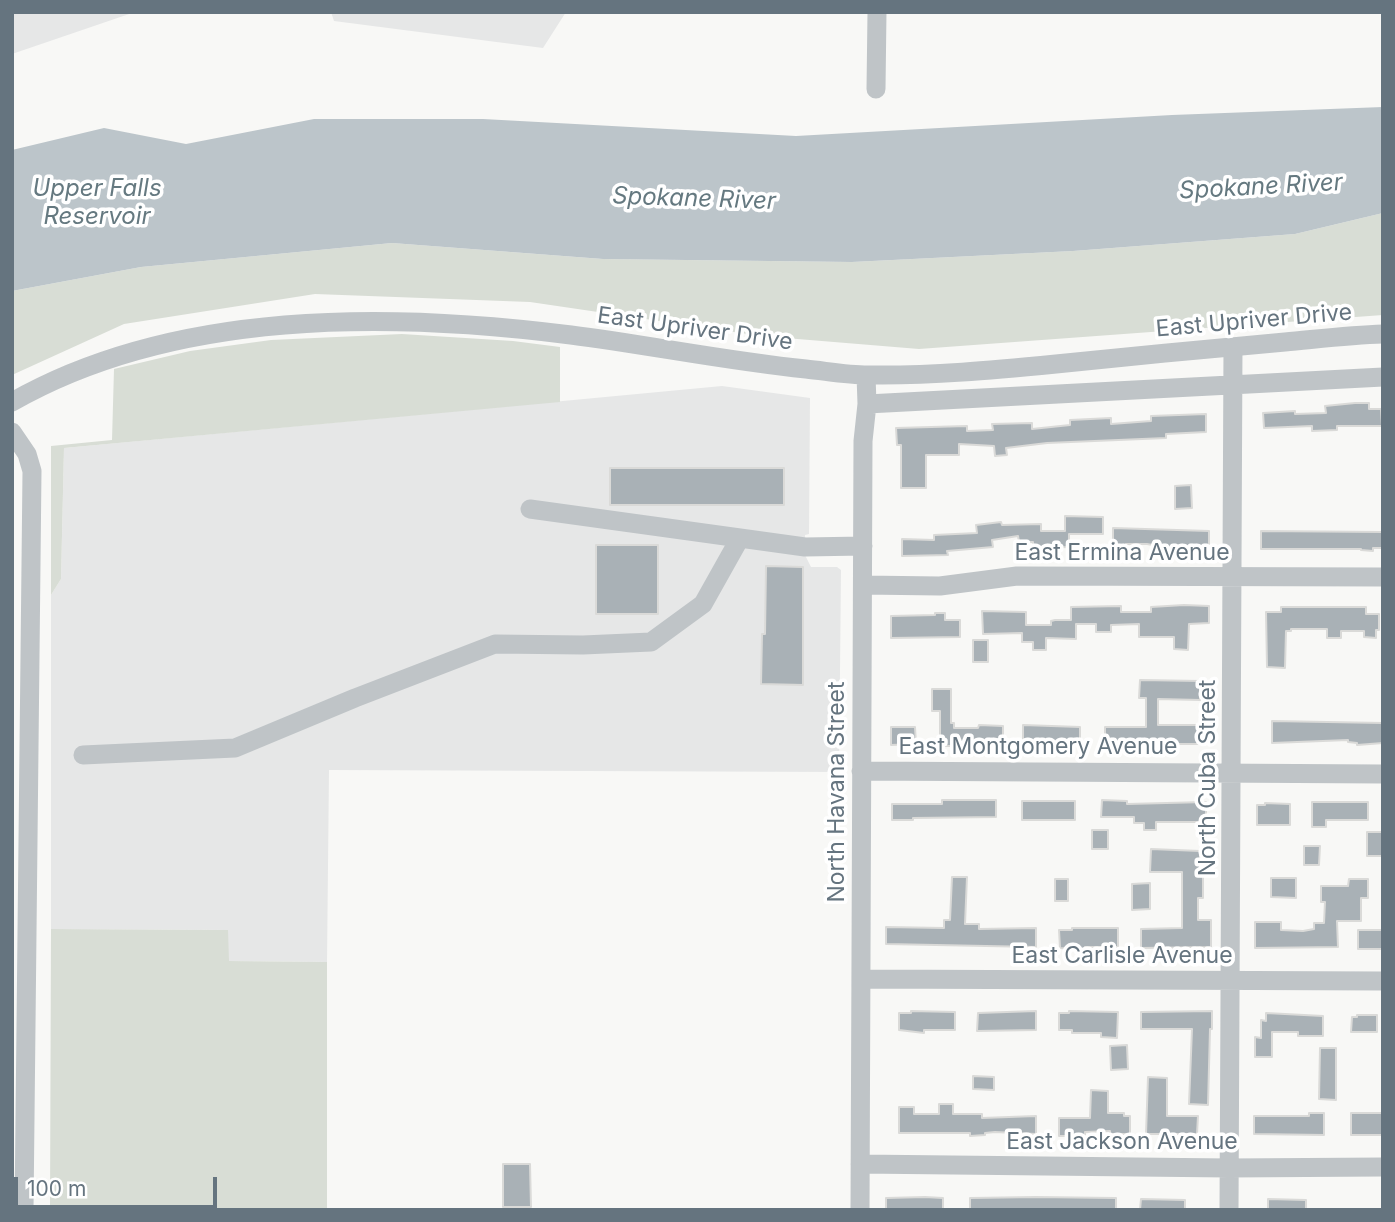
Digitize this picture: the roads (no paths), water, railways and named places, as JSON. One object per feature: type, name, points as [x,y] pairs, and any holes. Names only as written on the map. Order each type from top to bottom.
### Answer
[{"type":"street","points":[[876,89],[877,12]]},
{"type":"street","name":"East Upriver Drive","points":[[12,402],[47,383],[105,359],[177,342],[239,331],[376,322],[462,323],[572,335],[772,366],[866,375],[966,372],[1383,334]]},
{"type":"street","name":"North Cuba Street","points":[[1229,1210],[1233,347]]},
{"type":"street","name":"North Havana Street","points":[[860,1210],[863,441],[867,404],[866,375]]},
{"type":"street","points":[[867,404],[1233,387],[1383,377]]},
{"type":"street","points":[[12,432],[27,454],[32,471],[20,658],[18,1178],[24,1210]]},
{"type":"street","points":[[530,509],[805,547],[863,546]]},
{"type":"street","points":[[83,755],[235,748],[495,644],[583,645],[651,642],[703,604],[740,538]]},
{"type":"street","name":"East Ermina Avenue","points":[[863,585],[940,586],[1017,576],[1383,577]]},
{"type":"street","name":"East Montgomery Avenue","points":[[861,771],[1383,774]]},
{"type":"street","name":"East Carlisle Avenue","points":[[860,979],[1383,981]]},
{"type":"street","name":"East Jackson Avenue","points":[[860,1164],[1383,1167]]},
{"type":"water","name":"Upper Falls Reservoir","points":[[1383,107],[1383,213],[1295,234],[1073,251],[852,262],[603,259],[392,243],[141,267],[12,291],[12,150],[104,128],[186,144],[314,119],[483,119],[796,136],[1172,115]]},
{"type":"water label","name":"Spokane River","points":[[1261,187]]},
{"type":"water label","name":"Spokane River","points":[[694,199]]}]
